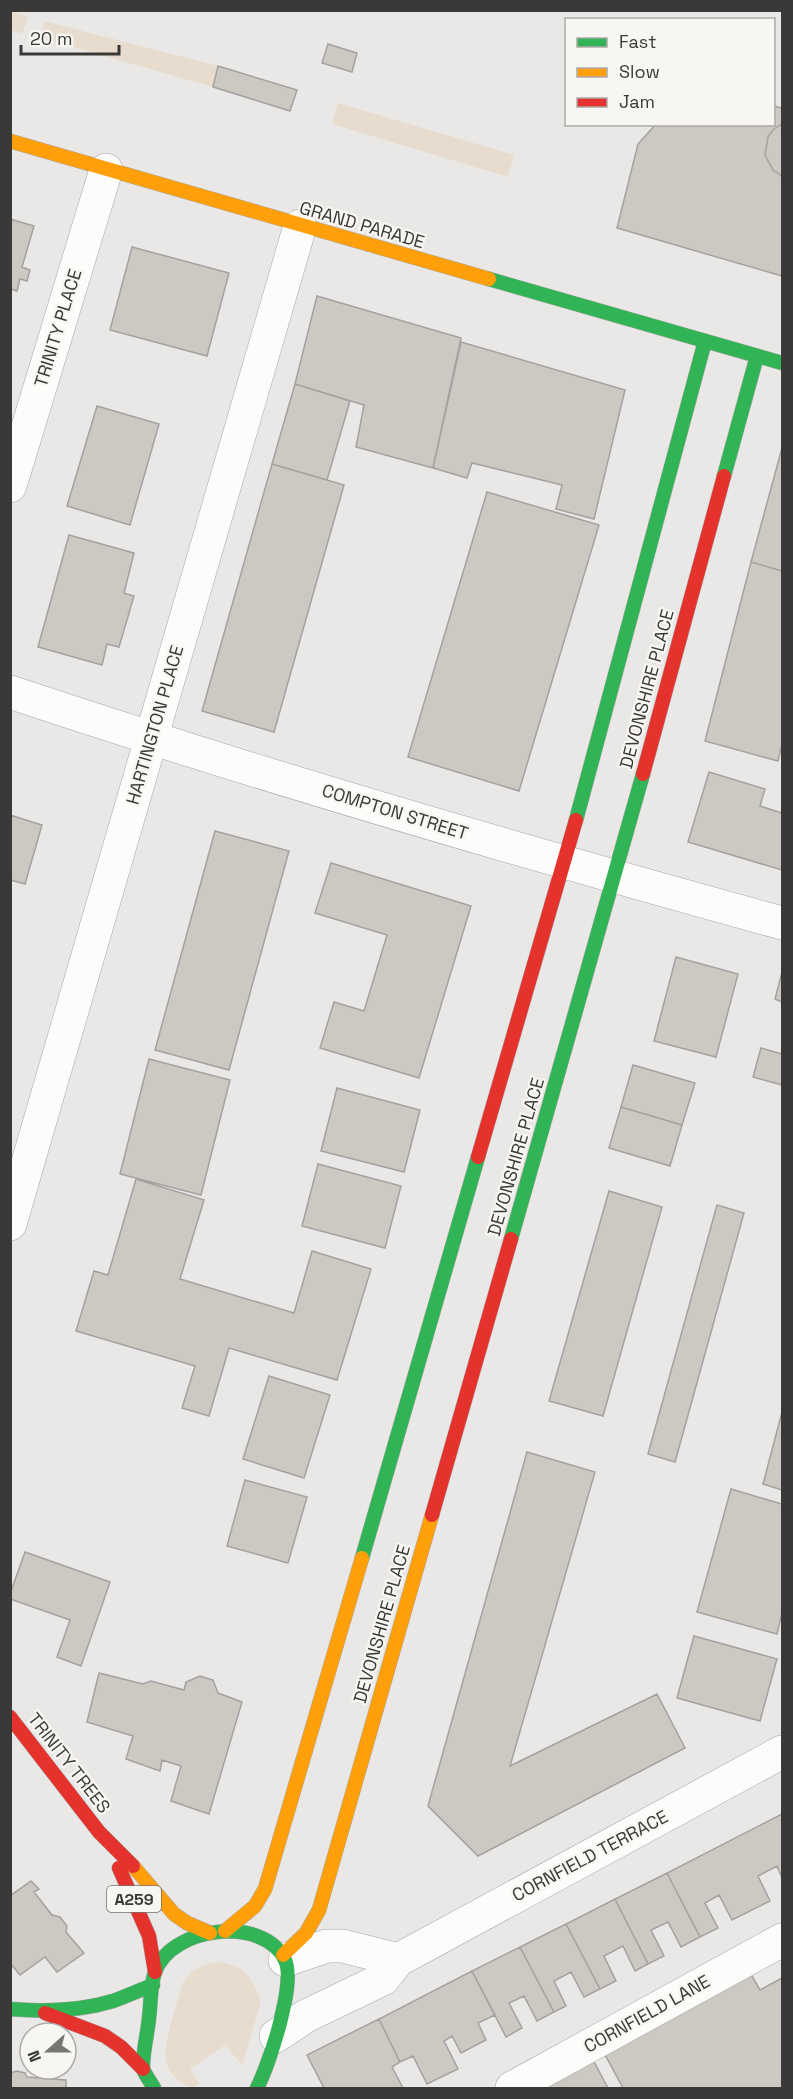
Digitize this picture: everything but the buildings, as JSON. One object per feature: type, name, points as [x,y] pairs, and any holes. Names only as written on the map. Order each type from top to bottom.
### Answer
[{"type":"main road","name":"GRAND PARADE","points":[[10,141],[783,363]]},
{"type":"main road","name":"DEVONSHIRE PLACE","points":[[225,1930],[255,1906],[265,1889],[564,863],[705,341]]},
{"type":"main road","name":"DEVONSHIRE PLACE","points":[[284,1957],[306,1933],[319,1910],[615,877],[757,356]]},
{"type":"main road","name":"TRINITY TREES","points":[[10,1717],[99,1832],[174,1914],[187,1923],[210,1933]]},
{"type":"main road","name":"TRINITY TREES","points":[[99,1832],[125,1877],[149,1936],[154,1978],[149,2082]]},
{"type":"main road","points":[[10,2009],[43,2012],[108,2002],[154,1978],[166,1955],[181,1943],[201,1934],[225,1930],[256,1936],[272,1943],[284,1957],[290,1975],[276,2036],[265,2073],[257,2088]]},
{"type":"main road","points":[[43,2012],[105,2036],[121,2047],[149,2082]]},
{"type":"street","name":"TRINITY PLACE","points":[[10,486],[106,170]]},
{"type":"street","name":"HARTINGTON PLACE","points":[[10,1224],[300,226]]},
{"type":"street","name":"COMPTON STREET","points":[[10,692],[151,739],[564,863],[783,923]]},
{"type":"street","name":"CORNFIELD TERRACE","points":[[276,2036],[306,2016],[383,1979],[398,1960],[783,1752]]},
{"type":"street","name":"CORNFIELD LANE","points":[[512,2088],[783,1940]]},
{"type":"street","points":[[284,1957],[327,1946],[344,1946],[398,1960]]},
{"type":"shaded area","points":[[11,11],[28,16],[22,34],[11,30]]},
{"type":"shaded area","points":[[44,21],[218,66],[213,87],[41,38]]},
{"type":"shaded area","points":[[338,103],[514,155],[508,177],[332,124]]},
{"type":"shaded area","points":[[220,1962],[236,1967],[247,1974],[261,2002],[242,2065],[225,2045],[190,2069],[200,2084],[191,2088],[181,2082],[168,2068],[165,2053],[168,2034],[183,1982],[199,1967]]},
{"type":"traffic: fast","points":[[489,279],[782,363]]},
{"type":"traffic: fast","points":[[576,820],[705,341]]},
{"type":"traffic: fast","points":[[724,476],[757,356]]},
{"type":"traffic: fast","points":[[511,1239],[643,774]]},
{"type":"traffic: fast","points":[[362,1558],[478,1157]]},
{"type":"traffic: fast","points":[[154,2088],[145,2073],[143,2063],[155,1972],[164,1956],[179,1944],[198,1936],[218,1932],[239,1932],[258,1936],[274,1946],[285,1960],[287,1987],[280,2024],[257,2088]]},
{"type":"traffic: fast","points":[[10,2009],[49,2010],[88,2007],[113,2001],[153,1985]]},
{"type":"traffic: slow","points":[[10,141],[489,279]]},
{"type":"traffic: slow","points":[[283,1955],[306,1933],[319,1910],[432,1515]]},
{"type":"traffic: slow","points":[[225,1931],[255,1906],[265,1889],[362,1558]]},
{"type":"traffic: slow","points":[[133,1866],[174,1914],[187,1923],[210,1933]]},
{"type":"traffic: jam","points":[[643,774],[724,476]]},
{"type":"traffic: jam","points":[[478,1157],[576,820]]},
{"type":"traffic: jam","points":[[432,1515],[511,1239]]},
{"type":"traffic: jam","points":[[10,1717],[99,1832],[133,1866]]},
{"type":"traffic: jam","points":[[119,1868],[149,1936],[155,1972]]},
{"type":"traffic: jam","points":[[45,2013],[105,2036],[121,2047],[143,2069]]}]
